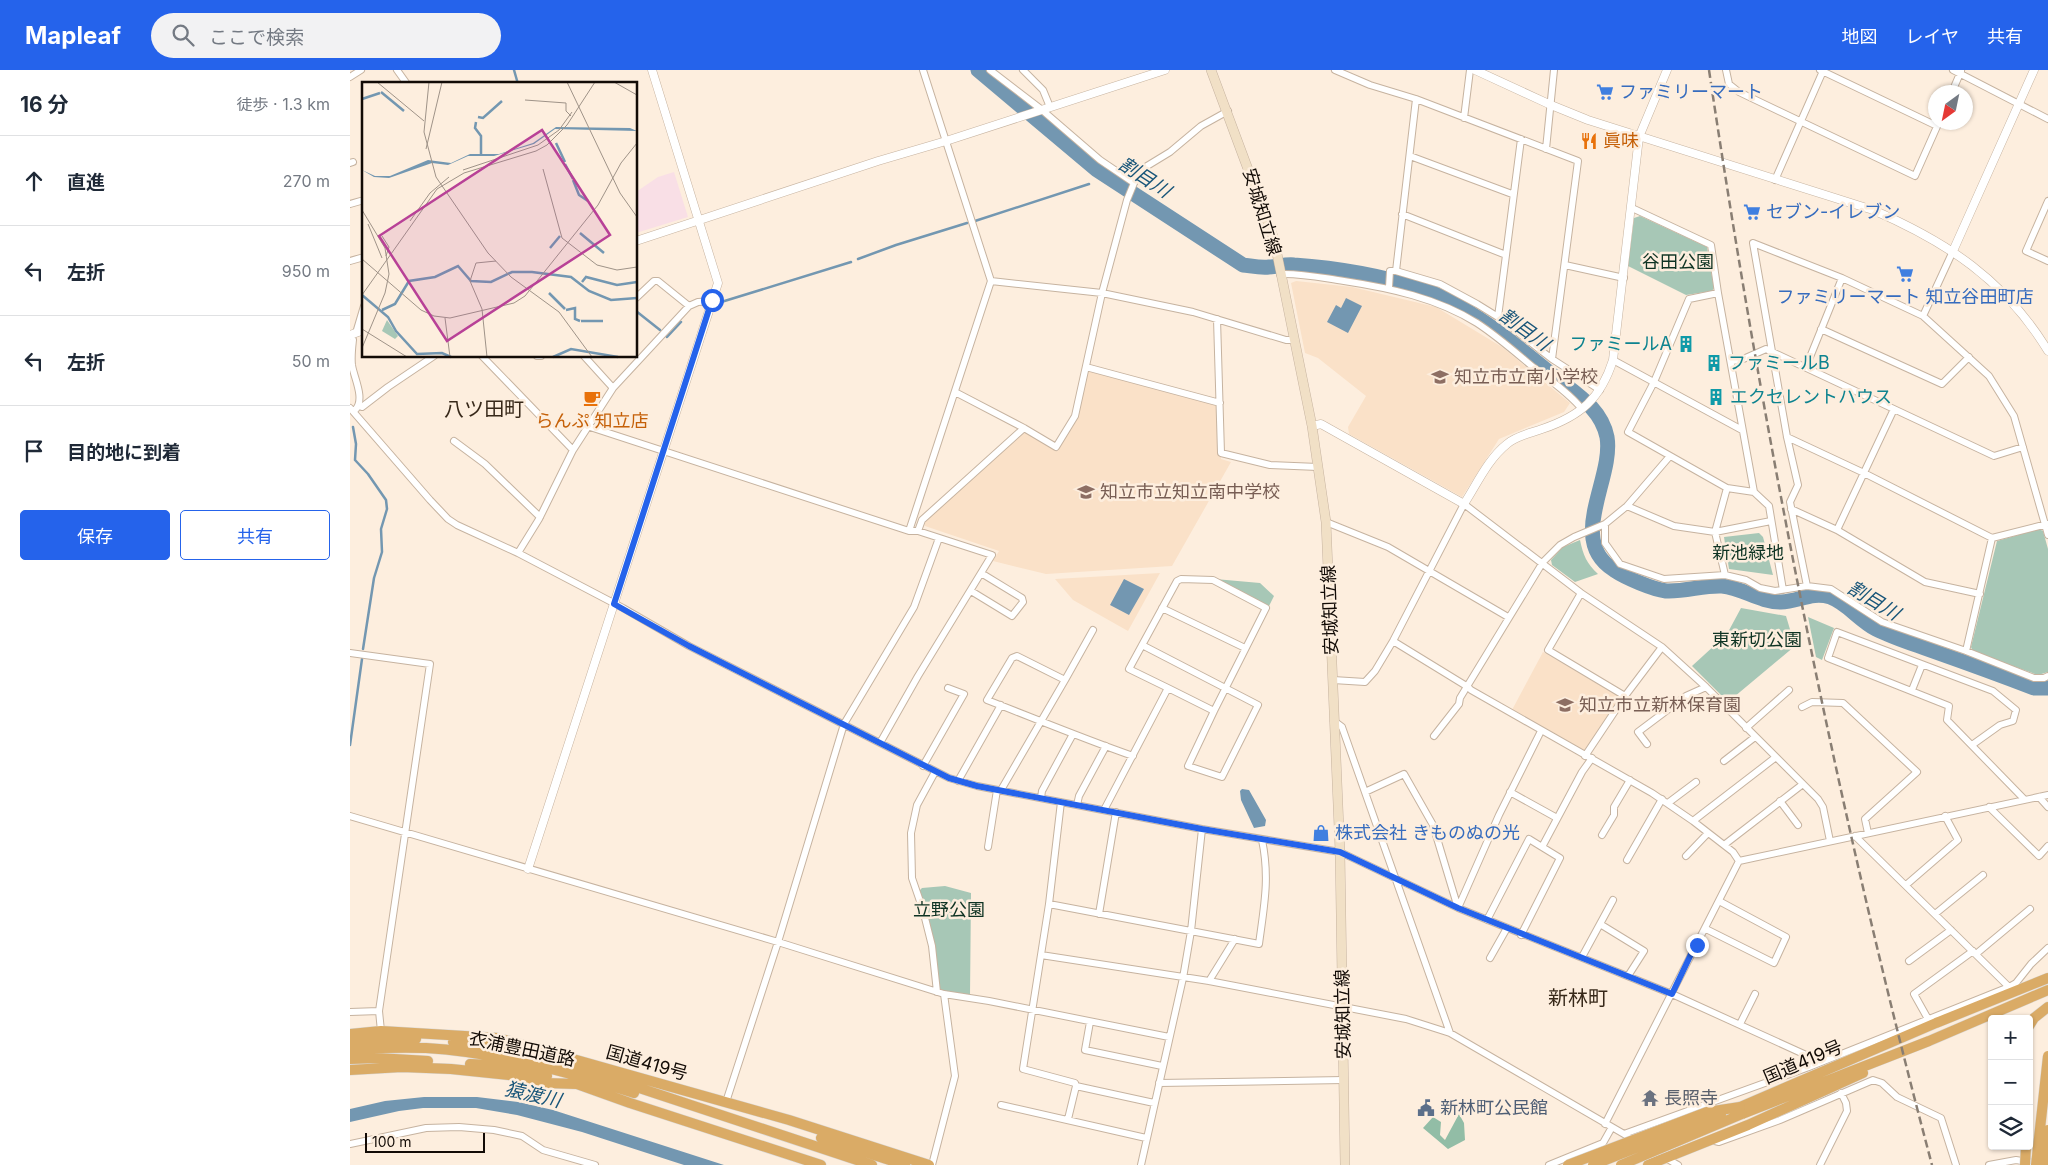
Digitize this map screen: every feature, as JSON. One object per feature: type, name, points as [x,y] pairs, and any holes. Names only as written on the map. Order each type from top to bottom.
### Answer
[{"type":"highway","name":"国道419号","points":[[1823,1076],[2048,978]]},
{"type":"highway","name":"国道419号","points":[[1648,1165],[1706,1140],[1748,1125],[1830,1089],[1930,1041],[2048,990]]},
{"type":"highway","points":[[2033,1020],[2048,1007]]},
{"type":"highway","name":"国道419号","points":[[350,1034],[381,1031],[498,1038],[789,1120],[930,1165]]},
{"type":"highway","name":"衣浦豊田道路","points":[[350,1041],[435,1039],[511,1050],[615,1080],[872,1165]]},
{"type":"highway","name":"国道419号","points":[[1568,1165],[1707,1112],[1740,1106],[1823,1076],[1930,1041]]},
{"type":"highway","name":"衣浦豊田道路","points":[[350,1049],[427,1048],[524,1063],[624,1090],[854,1165]]},
{"type":"highway","points":[[2036,1165],[2048,1056]]},
{"type":"highway","name":"衣浦豊田道路","points":[[350,1059],[378,1058],[491,1066],[546,1075],[577,1084]]},
{"type":"highway","points":[[350,1070],[402,1067],[451,1069],[509,1074],[545,1083],[577,1084],[630,1104],[820,1165]]},
{"type":"highway","points":[[1621,1165],[1823,1076]]},
{"type":"highway","name":"衣浦豊田道路","points":[[615,1080],[669,1090],[904,1165]]},
{"type":"highway","points":[[1593,1165],[1740,1106]]},
{"type":"highway","points":[[2047,1165],[2048,1130]]},
{"type":"highway","points":[[2019,1163],[2024,1150]]},
{"type":"main road","name":"安城知立線","points":[[1211,70],[1274,239],[1312,426],[1326,522],[1340,852],[1344,1165]]},
{"type":"street","points":[[350,77],[361,70]]},
{"type":"street","points":[[397,70],[406,82]]},
{"type":"street","points":[[528,869],[718,283],[652,70]]},
{"type":"street","points":[[909,531],[991,281],[923,70]]},
{"type":"street","points":[[990,70],[1046,109],[1100,160],[1134,183]]},
{"type":"street","points":[[1023,70],[1043,90],[1046,109]]},
{"type":"street","points":[[638,240],[878,161],[946,142],[1165,70]]},
{"type":"street","points":[[1336,70],[1578,161],[1552,359]]},
{"type":"street","points":[[1464,118],[1470,70]]},
{"type":"street","points":[[1475,70],[1550,105],[1639,136],[1873,210],[1912,227],[1953,251],[1988,278],[2026,318],[2048,351]]},
{"type":"street","points":[[1546,149],[1554,70]]},
{"type":"street","points":[[1333,680],[1365,682],[1375,671],[1393,642],[1464,504],[1493,456],[1508,443],[1559,424],[1584,408],[1600,390],[1613,360],[1639,136],[1667,70]]},
{"type":"street","points":[[1726,70],[1729,84],[1732,88],[1915,176],[1935,130]]},
{"type":"street","points":[[1953,70],[1961,72],[2048,119]]},
{"type":"street","points":[[1923,316],[2034,70]]},
{"type":"street","points":[[1776,180],[1821,71],[1928,119]]},
{"type":"street","points":[[1955,85],[1961,72]]},
{"type":"street","points":[[1389,287],[1402,214],[1416,100]]},
{"type":"street","points":[[955,392],[1056,446],[1075,416],[1102,293],[1127,200],[1134,183],[1147,166],[1170,152],[1201,126],[1228,112]]},
{"type":"street","points":[[1498,317],[1512,194],[1521,139]]},
{"type":"street","points":[[1410,156],[1512,194]]},
{"type":"street","points":[[2048,202],[2026,251],[2048,262]]},
{"type":"street","points":[[1632,208],[1712,245],[1718,293],[1754,492]]},
{"type":"street","points":[[1402,214],[1506,255]]},
{"type":"street","points":[[1807,586],[1790,502],[1798,485],[1787,437],[1753,243],[1842,278],[1923,316],[1989,376],[2014,416],[2048,535]]},
{"type":"street","points":[[1564,266],[1624,278]]},
{"type":"street","points":[[1393,271],[1440,284],[1498,317],[1552,359],[1600,390]]},
{"type":"street","points":[[1280,274],[1296,273],[1389,287],[1434,301],[1477,324],[1584,408]]},
{"type":"street","points":[[1806,367],[1842,278]]},
{"type":"street","points":[[638,296],[654,280],[689,306]]},
{"type":"street","points":[[991,281],[1102,293],[1192,312],[1286,340],[1294,340]]},
{"type":"street","points":[[1718,293],[1689,299],[1654,382],[1628,432],[1727,488],[1754,492],[1769,506],[1783,590]]},
{"type":"street","points":[[518,554],[540,517],[573,450],[590,427],[613,388],[689,306],[698,302],[712,300]]},
{"type":"street","points":[[353,410],[359,394],[352,367],[353,336],[362,311]]},
{"type":"street","points":[[1217,319],[1222,453],[1270,465],[1318,466]]},
{"type":"street","points":[[1821,330],[1942,384],[1969,357]]},
{"type":"street","points":[[1731,362],[1741,360],[1766,349],[1994,456],[2022,447]]},
{"type":"street","points":[[353,410],[362,407],[431,358]]},
{"type":"street","points":[[484,358],[573,450]]},
{"type":"street","points":[[586,358],[613,388]]},
{"type":"street","points":[[1613,360],[1742,430]]},
{"type":"street","points":[[1086,367],[1220,403]]},
{"type":"street","points":[[1837,530],[1894,409]]},
{"type":"street","points":[[353,410],[430,500],[448,519],[457,525],[518,554],[689,646],[935,772],[958,781],[999,790],[1262,840],[1340,852],[1395,876],[1458,908],[1521,935],[1582,957],[1672,994],[1740,1024],[1806,1055],[1809,1067]]},
{"type":"street","points":[[1312,426],[1321,424],[1464,504],[1543,562],[1581,593],[1662,648],[1706,687],[1818,799],[1823,807],[1830,841]]},
{"type":"street","points":[[590,427],[909,531],[918,531],[992,555],[918,676],[880,743]]},
{"type":"street","points":[[918,531],[922,520],[1024,428]]},
{"type":"street","points":[[1787,437],[1864,472],[1992,538],[2046,524]]},
{"type":"street","points":[[454,441],[485,464],[540,517]]},
{"type":"street","points":[[1434,736],[1459,704],[1460,698],[1543,562],[1560,545],[1603,525],[1628,506],[1670,456]]},
{"type":"street","points":[[1725,575],[1715,532],[1727,488]]},
{"type":"street","points":[[1628,506],[1674,526],[1715,532],[1771,521]]},
{"type":"street","points":[[1791,509],[1837,530],[1925,582],[1980,594]]},
{"type":"street","points":[[1326,522],[1388,547],[1508,617]]},
{"type":"street","points":[[1603,525],[1605,543],[1620,564],[1664,580],[1725,575],[1746,580],[1760,588],[1775,591],[1807,586],[1831,589],[1882,622],[1966,651],[2034,678],[2048,676]]},
{"type":"street","points":[[726,1102],[778,942],[844,724],[914,607],[938,538]]},
{"type":"street","points":[[1966,651],[1992,538]]},
{"type":"street","points":[[970,591],[1012,616],[1022,602],[1022,598],[981,573]]},
{"type":"street","points":[[1142,645],[1226,687],[1258,705],[1222,777],[1188,766],[1214,711],[1226,687],[1246,648],[1266,608],[1212,580],[1181,579],[1177,581],[1162,608],[1129,669],[1214,711]]},
{"type":"street","points":[[1581,593],[1548,650],[1625,696]]},
{"type":"street","points":[[1162,608],[1246,648]]},
{"type":"street","points":[[988,847],[999,790],[1041,722],[1093,630]]},
{"type":"street","points":[[1972,745],[2000,725],[2013,721],[2016,710],[1993,691],[1837,632],[1828,658],[1949,706],[1947,720],[2024,799]]},
{"type":"street","points":[[1393,642],[1541,731],[1662,799],[1724,845],[1739,861]]},
{"type":"street","points":[[1542,847],[1588,757],[1625,696],[1662,648]]},
{"type":"street","points":[[350,653],[430,664],[379,1011],[381,1031]]},
{"type":"street","points":[[1065,680],[1017,656],[1012,658],[987,700],[1133,756]]},
{"type":"street","points":[[1912,690],[1922,665]]},
{"type":"street","points":[[1647,744],[1638,732],[1686,696],[1706,687]]},
{"type":"street","points":[[923,766],[964,694],[948,688]]},
{"type":"street","points":[[1104,810],[1168,688]]},
{"type":"street","points":[[1746,728],[1788,690]]},
{"type":"street","points":[[1802,707],[1812,702],[1844,703],[1917,772],[1865,819],[1868,833]]},
{"type":"street","points":[[958,781],[1001,705]]},
{"type":"street","points":[[1334,721],[1342,726],[1450,1034]]},
{"type":"street","points":[[1458,908],[1510,792],[1541,731]]},
{"type":"street","points":[[1041,798],[1042,791],[1073,734]]},
{"type":"street","points":[[1724,761],[1755,737]]},
{"type":"street","points":[[1077,805],[1079,796],[1106,746]]},
{"type":"street","points":[[1693,821],[1776,757]]},
{"type":"street","points":[[930,1165],[955,1076],[932,946],[923,910],[912,878],[911,833],[917,805],[935,772]]},
{"type":"street","points":[[1365,792],[1404,774],[1433,824],[1458,908]]},
{"type":"street","points":[[1602,835],[1614,815],[1614,807],[1630,780]]},
{"type":"street","points":[[1668,803],[1696,782]]},
{"type":"street","points":[[1724,845],[1803,784]]},
{"type":"street","points":[[1510,792],[1558,818]]},
{"type":"street","points":[[1739,861],[2048,795]]},
{"type":"street","points":[[2039,797],[2048,807]]},
{"type":"street","points":[[1627,860],[1662,799]]},
{"type":"street","points":[[1780,801],[1798,825]]},
{"type":"street","points":[[1061,802],[1049,904],[1024,1069],[1075,1083],[1076,1086],[1154,1103]]},
{"type":"street","points":[[1989,807],[2039,856],[2048,846]]},
{"type":"street","points":[[1099,914],[1116,812]]},
{"type":"street","points":[[350,816],[778,942],[940,993],[1169,1037]]},
{"type":"street","points":[[1906,885],[1958,840],[1945,816]]},
{"type":"street","points":[[1140,1165],[1183,978],[1191,931],[1202,829]]},
{"type":"street","points":[[1686,856],[1708,833]]},
{"type":"street","points":[[1855,836],[2010,987]]},
{"type":"street","points":[[1488,920],[1529,839],[1560,858],[1521,935]]},
{"type":"street","points":[[1049,904],[1259,944],[1268,881],[1267,861],[1262,840]]},
{"type":"street","points":[[1549,1165],[1603,1144],[1609,1126],[1672,994],[1739,861]]},
{"type":"street","points":[[1935,914],[1983,875]]},
{"type":"street","points":[[1582,957],[1613,900]]},
{"type":"street","points":[[1706,929],[1774,962],[1786,937],[1719,901]]},
{"type":"street","points":[[1928,1019],[1914,994],[1974,952],[2030,909]]},
{"type":"street","points":[[1600,924],[1644,951],[1628,976]]},
{"type":"street","points":[[1490,958],[1507,928]]},
{"type":"street","points":[[1909,961],[1951,930]]},
{"type":"street","points":[[1209,981],[1235,939]]},
{"type":"street","points":[[1624,1134],[1809,1067],[2010,987],[2016,983],[2031,964],[2048,948]]},
{"type":"street","points":[[1041,955],[1209,981],[1406,1019],[1450,1034],[1678,1165]]},
{"type":"street","points":[[1740,1024],[1755,994]]},
{"type":"street","points":[[350,1012],[379,1011]]},
{"type":"street","points":[[1090,1022],[1085,1050],[1162,1066]]},
{"type":"street","points":[[1159,1083],[1344,1080]]},
{"type":"street","points":[[1706,1140],[1719,1142],[1757,1129],[1873,1080],[1882,1084],[1897,1096],[1941,1118],[1956,1165]]},
{"type":"street","points":[[1068,1120],[1076,1086]]},
{"type":"street","points":[[1820,1165],[1847,1111],[1846,1103],[1840,1093]]},
{"type":"street","points":[[1001,1105],[1146,1138]]},
{"type":"street","points":[[350,1144],[426,1128],[466,1127],[522,1136],[543,1150],[595,1165]]},
{"type":"street","points":[[1989,1165],[2019,1163],[2047,1165]]},
{"type":"shaded area","points":[[674,172],[688,217],[638,232],[638,191],[658,177]]},
{"type":"shaded area","name":"知立市立南小学校","points":[[1296,281],[1352,287],[1436,307],[1502,347],[1570,403],[1564,412],[1499,439],[1462,497],[1349,434],[1348,427],[1366,396],[1318,358],[1305,353],[1291,283]]},
{"type":"shaded area","name":"知立市立知立南中学校","points":[[1088,370],[1217,405],[1221,459],[1231,462],[1172,566],[1046,574],[993,561],[999,551],[925,526],[924,522],[1026,432],[1058,451],[1078,415]]},
{"type":"shaded area","points":[[1160,573],[1128,631],[1073,600],[1055,579]]},
{"type":"shaded area","name":"知立市立新林保育園","points":[[1543,652],[1620,697],[1586,750],[1583,751],[1512,710]]},
{"type":"green space","name":"谷田公園","points":[[1640,216],[1707,247],[1714,288],[1712,291],[1686,295],[1628,266],[1634,218]]},
{"type":"green space","points":[[2039,529],[2043,531],[2048,549],[2048,672],[2038,675],[1973,652],[1971,647],[1997,541]]},
{"type":"green space","name":"新池緑地","points":[[1759,533],[1763,537],[1773,575],[1729,569],[1724,537]]},
{"type":"green space","points":[[1580,540],[1586,559],[1598,574],[1575,582],[1552,565],[1551,560],[1563,547]]},
{"type":"green space","points":[[1215,579],[1260,583],[1274,596],[1269,606]]},
{"type":"green space","name":"東新切公園","points":[[1741,608],[1786,616],[1795,646],[1728,702],[1692,666],[1727,634]]},
{"type":"green space","points":[[1808,617],[1834,628],[1822,660],[1816,657]]},
{"type":"green space","name":"立野公園","points":[[945,886],[971,893],[970,996],[939,991],[919,891],[922,888]]},
{"type":"green space","points":[[1459,1114],[1464,1123],[1465,1140],[1448,1149],[1423,1128],[1433,1117],[1441,1122],[1440,1135],[1445,1140]]},
{"type":"water","points":[[1346,298],[1362,306],[1348,333],[1327,322],[1336,305],[1341,308]]},
{"type":"water","points":[[1124,579],[1144,589],[1129,615],[1110,605]]},
{"type":"water","points":[[1242,789],[1249,790],[1266,820],[1265,826],[1254,828],[1241,800],[1240,791]]},
{"type":"water","points":[[424,1097],[477,1097],[518,1102],[553,1110],[724,1165],[684,1165],[582,1132],[517,1115],[476,1108],[423,1108],[399,1111],[350,1122],[350,1109],[385,1101]]},
{"type":"waterway","points":[[514,70],[517,82]]},
{"type":"waterway","name":"割目川","points":[[978,70],[1097,170],[1243,265],[1259,267],[1291,265],[1326,268],[1404,283],[1455,304],[1490,326],[1524,352],[1587,402],[1604,427],[1607,437],[1607,454],[1595,508],[1594,542],[1600,557],[1619,573],[1647,586],[1666,591],[1722,586],[1737,589],[1765,600],[1781,602],[1823,595],[1842,603],[1870,626],[1890,635],[2034,688],[2048,688]]},
{"type":"waterway","name":"割目川","points":[[1095,175],[1097,170]]},
{"type":"waterway","points":[[975,221],[1089,184]]},
{"type":"waterway","points":[[858,259],[967,223]]},
{"type":"waterway","points":[[718,303],[851,262]]},
{"type":"waterway","points":[[638,313],[660,330]]},
{"type":"waterway","points":[[667,337],[681,322]]},
{"type":"waterway","points":[[353,427],[356,444],[355,460],[368,474],[386,500],[387,509],[381,529],[382,552],[374,578],[363,649]]},
{"type":"waterway","points":[[350,745],[362,659]]},
{"type":"railway","points":[[1709,70],[1754,346],[1805,620],[1864,894],[1932,1165]]},
{"type":"place","name":"ファミリーマート","points":[[1605,92]]},
{"type":"place","name":"眞味","points":[[1589,141]]},
{"type":"place","name":"セブン-イレブン","points":[[1752,212]]},
{"type":"place","name":"ファミリーマート 知立谷田町店","points":[[1905,274]]},
{"type":"place","name":"ファミールA","points":[[1686,344]]},
{"type":"place","name":"ファミールB","points":[[1714,363]]},
{"type":"place","name":"知立市立南小学校","points":[[1440,377]]},
{"type":"place","name":"エクセレントハウス","points":[[1716,397]]},
{"type":"place","name":"らんぷ 知立店","points":[[592,398]]},
{"type":"place","name":"知立市立知立南中学校","points":[[1086,492]]},
{"type":"place","name":"知立市立新林保育園","points":[[1565,705]]},
{"type":"place","name":"株式会社 きものぬの光","points":[[1321,833]]},
{"type":"place","name":"長照寺","points":[[1650,1098]]},
{"type":"place","name":"新林町公民館","points":[[1426,1108]]},
{"type":"district","name":"八ツ田町","points":[[484,409]]},
{"type":"district","name":"新林町","points":[[1578,998]]},
{"type":"route","points":[[712,300],[614,604],[689,646],[844,724],[918,764],[949,778],[977,786],[1202,829],[1340,852],[1395,876],[1458,908],[1521,935],[1582,957],[1672,994],[1697,945]]},
{"type":"water label","name":"猿渡川","points":[[533,1094]]}]
